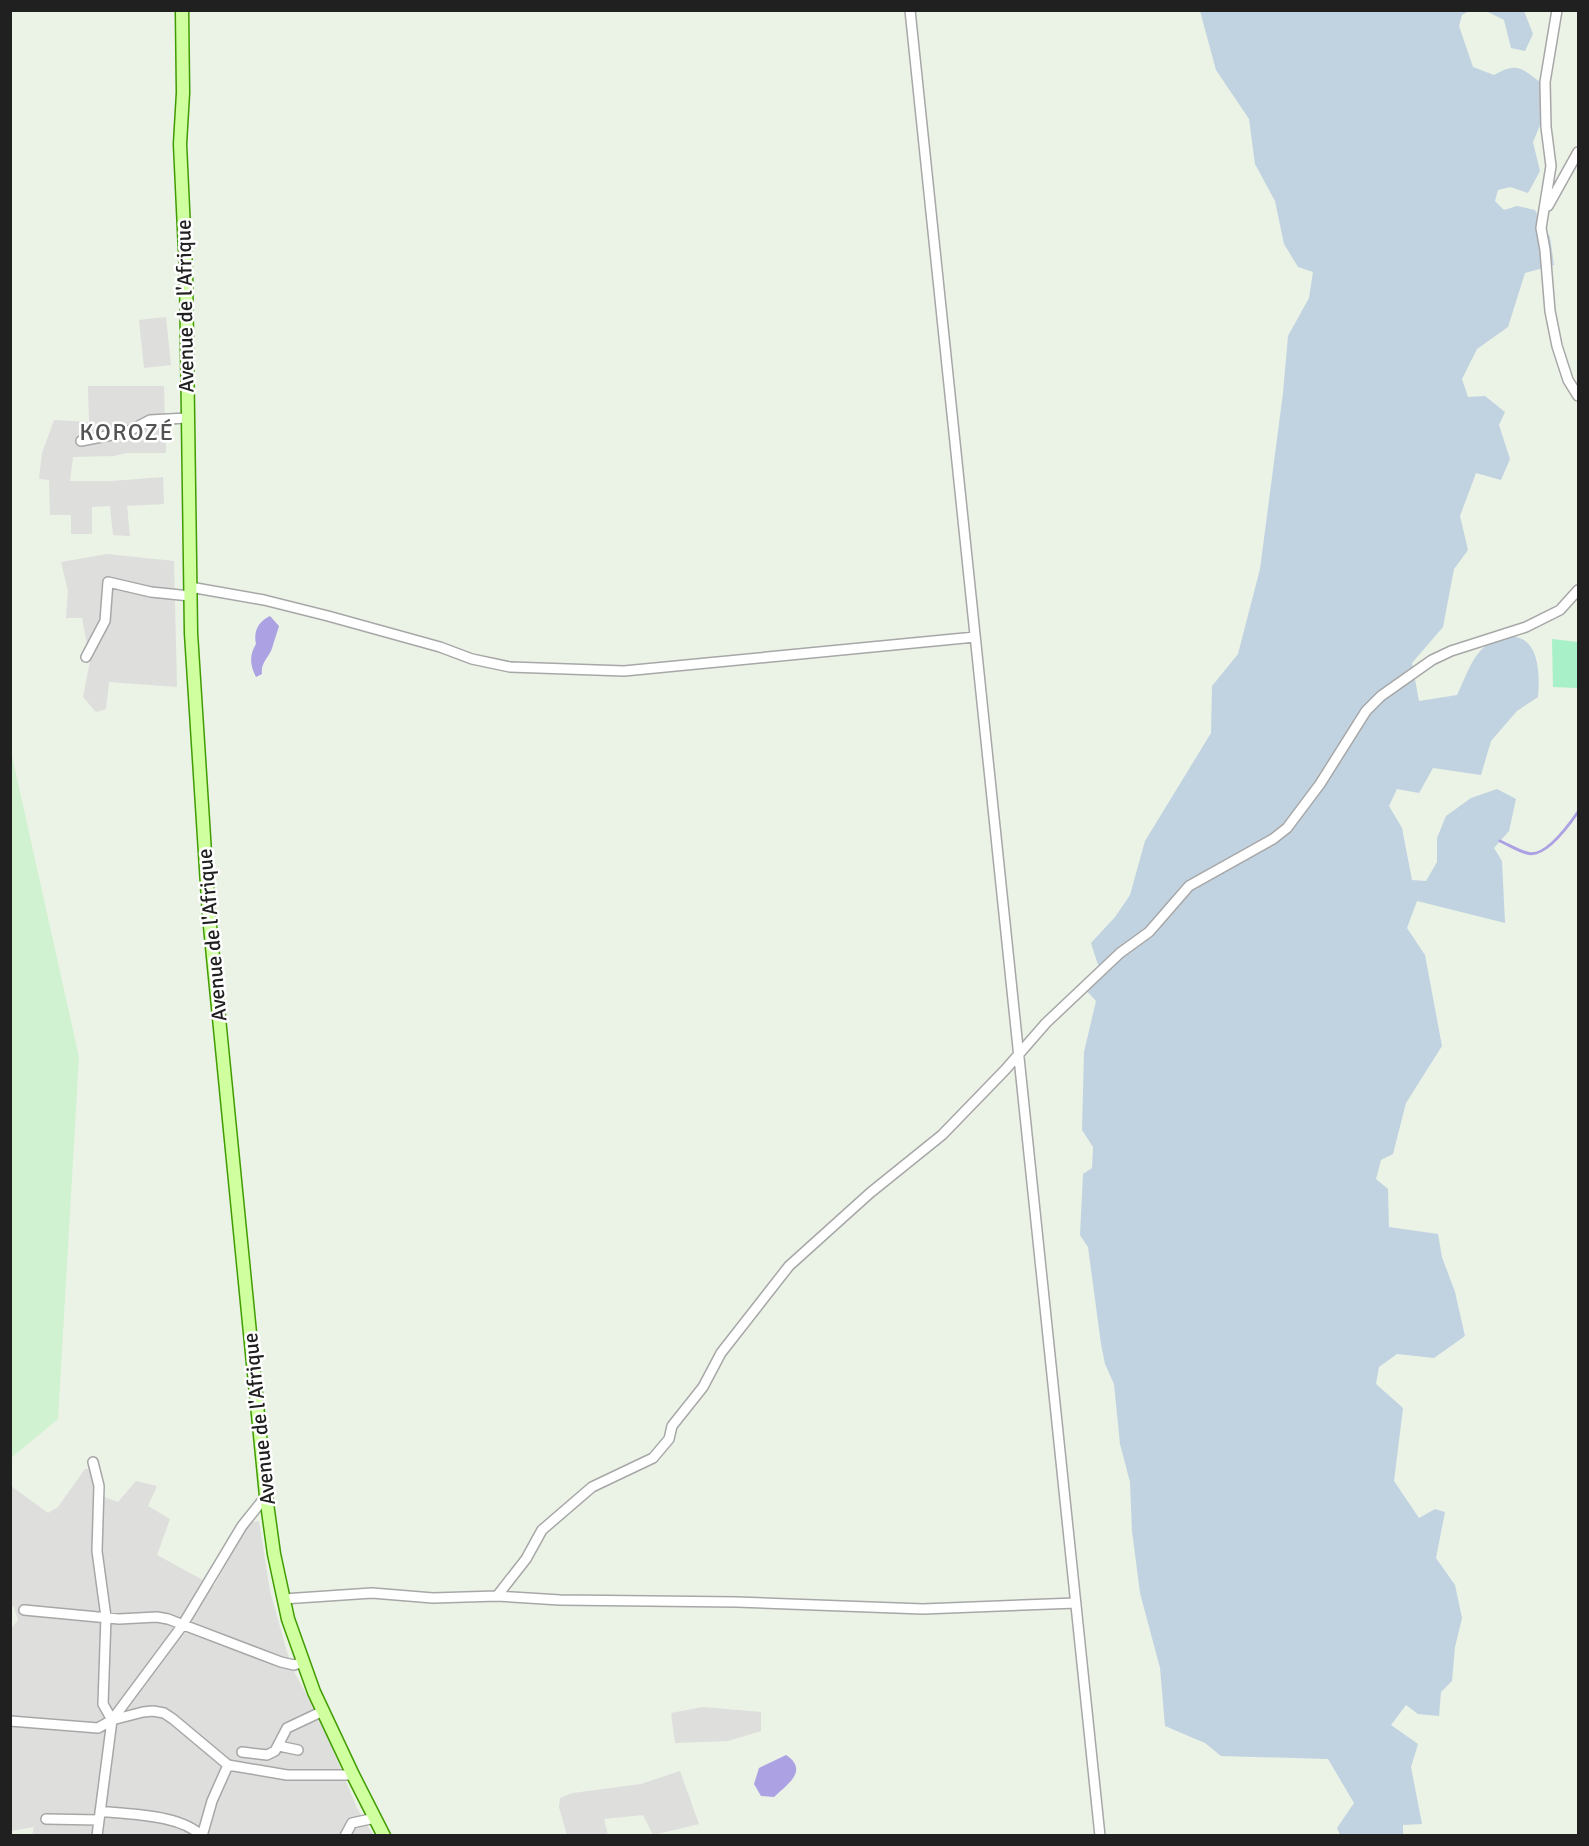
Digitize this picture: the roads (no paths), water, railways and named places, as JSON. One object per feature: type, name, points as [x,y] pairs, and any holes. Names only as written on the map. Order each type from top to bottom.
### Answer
[{"type":"main road","name":"Avenue de l'Afrique","points":[[182,10],[183,93],[180,144],[186,273],[192,645],[209,916],[266,1496],[274,1554],[288,1619],[322,1711],[384,1836]]},
{"type":"street","points":[[910,10],[1100,1836]]},
{"type":"street","points":[[1557,10],[1545,82],[1546,127],[1551,166],[1541,228],[1550,311],[1557,346],[1568,380],[1578,396]]},
{"type":"street","points":[[1544,213],[1578,152]]},
{"type":"street","points":[[81,441],[127,432],[150,420],[187,418]]},
{"type":"street","points":[[86,657],[105,621],[108,582],[151,592],[190,591],[264,600],[440,647],[472,659],[510,667],[624,671],[975,637]]},
{"type":"street","points":[[497,1596],[526,1559],[542,1530],[592,1487],[653,1458],[669,1440],[672,1426],[704,1387],[721,1353],[789,1266],[870,1193],[942,1135],[1046,1023],[1120,953],[1149,932],[1189,886],[1273,839],[1287,828],[1320,784],[1366,711],[1381,696],[1432,660],[1451,651],[1526,627],[1560,610],[1578,590]]},
{"type":"street","points":[[93,1462],[99,1486],[97,1551],[105,1617],[103,1704],[112,1720]]},
{"type":"street","points":[[97,1836],[112,1720],[182,1626],[242,1526],[266,1496]]},
{"type":"street","points":[[283,1599],[372,1593],[433,1598],[497,1596],[560,1600],[737,1602],[923,1609],[1076,1603]]},
{"type":"street","points":[[24,1610],[119,1619],[157,1617],[168,1619],[281,1662],[294,1665],[303,1662]]},
{"type":"street","points":[[242,1752],[267,1755],[275,1751],[287,1728],[322,1711]]},
{"type":"street","points":[[10,1721],[98,1728],[112,1720],[143,1712],[164,1713],[228,1765],[287,1775],[352,1775]]},
{"type":"street","points":[[279,1746],[298,1749]]},
{"type":"street","points":[[46,1819],[99,1815],[178,1821],[196,1830],[202,1836],[212,1801],[228,1765]]},
{"type":"street","points":[[345,1836],[352,1823],[375,1818]]},
{"type":"waterway","points":[[1500,841],[1527,853],[1541,851],[1556,840],[1578,812]]},
{"type":"district","name":"KOROZÉ","points":[[127,432]]}]
